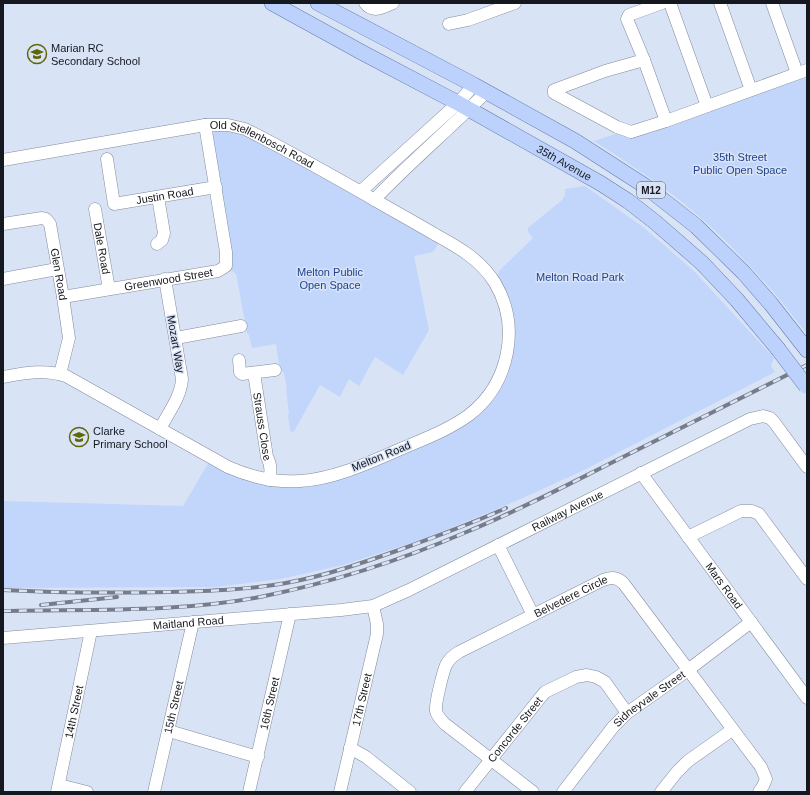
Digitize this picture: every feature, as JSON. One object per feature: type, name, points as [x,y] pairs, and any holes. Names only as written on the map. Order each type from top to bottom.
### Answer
[{"type":"main road","name":"35th Avenue","points":[[272,3],[600,182],[628,201],[655,222],[696,258],[727,289],[778,349],[806,387]]},
{"type":"main road","name":"M12","points":[[318,3],[480,88],[575,141],[604,158],[645,186],[696,226],[739,269],[759,290],[807,350]]},
{"type":"street","points":[[365,3],[369,8],[375,9],[394,3]]},
{"type":"street","points":[[449,24],[468,20],[495,6],[515,3]]},
{"type":"street","points":[[662,3],[628,15],[627,19],[644,60],[666,121]]},
{"type":"street","points":[[670,3],[707,106]]},
{"type":"street","points":[[720,3],[751,90]]},
{"type":"street","points":[[644,60],[598,74],[554,90],[554,93],[617,127],[631,132],[666,121],[802,71],[772,3]]},
{"type":"street","points":[[374,200],[480,88]]},
{"type":"street","points":[[361,191],[463,106]]},
{"type":"street","name":"Old Stellenbosch Road","points":[[3,160],[205,125],[228,125],[245,129],[361,191]]},
{"type":"street","name":"Greenwood Street","points":[[63,297],[218,271],[226,266],[226,252],[205,125]]},
{"type":"street","name":"Justin Road","points":[[107,159],[114,204],[216,187]]},
{"type":"street","name":"Melton Road","points":[[3,377],[39,372],[60,374],[72,378],[228,467],[246,474],[270,480],[299,481],[356,468],[433,435],[459,421],[475,410],[491,391],[503,370],[508,345],[508,317],[503,299],[490,275],[470,255],[361,191]]},
{"type":"street","points":[[158,197],[164,233],[162,240],[158,244]]},
{"type":"street","name":"Dale Road","points":[[95,209],[109,289]]},
{"type":"street","name":"Glen Road","points":[[3,224],[37,218],[46,219],[50,224],[69,338],[60,374]]},
{"type":"street","points":[[3,279],[57,269]]},
{"type":"street","name":"Mozart Way","points":[[160,429],[181,388],[182,371],[165,279]]},
{"type":"street","points":[[176,338],[241,326]]},
{"type":"street","points":[[238,360],[240,372],[242,374],[275,370]]},
{"type":"street","name":"Strauss Close","points":[[254,373],[267,457],[269,460],[270,480]]},
{"type":"street","name":"Railway Avenue","points":[[373,606],[409,590],[750,419],[763,416],[770,418],[807,467]]},
{"type":"street","name":"Mars Road","points":[[641,473],[807,698]]},
{"type":"street","points":[[688,537],[741,511],[752,511],[759,514],[807,580]]},
{"type":"street","points":[[498,545],[533,615]]},
{"type":"street","name":"Belvedere Circle","points":[[532,792],[445,724],[437,714],[437,700],[446,666],[455,654],[603,580],[612,578],[616,578],[624,584],[759,764],[765,775],[765,783],[759,792]]},
{"type":"street","name":"Maitland Road","points":[[3,638],[373,606]]},
{"type":"street","name":"17th Street","points":[[340,792],[377,634],[377,624],[373,606]]},
{"type":"street","name":"16th Street","points":[[250,792],[290,614]]},
{"type":"street","name":"15th Street","points":[[154,792],[193,622]]},
{"type":"street","name":"Sidneyvale Street","points":[[563,792],[613,727],[627,714],[751,622]]},
{"type":"street","name":"14th Street","points":[[58,788],[91,631]]},
{"type":"street","name":"Concorde Street","points":[[465,792],[542,695],[554,688],[579,676],[584,675],[596,677],[605,682],[627,714]]},
{"type":"street","points":[[661,792],[685,764],[732,730]]},
{"type":"street","points":[[169,731],[258,757]]},
{"type":"street","points":[[350,748],[361,753],[410,792]]},
{"type":"street","points":[[58,788],[87,792]]},
{"type":"green space","name":"35th Street Public Open Space","points":[[807,71],[807,334],[748,264],[716,232],[661,186],[594,141]]},
{"type":"green space","name":"Melton Public Open Space","points":[[216,130],[240,131],[436,240],[438,244],[433,252],[414,256],[429,330],[403,375],[375,357],[359,386],[349,379],[340,397],[320,385],[293,433],[290,430],[288,415],[287,388],[284,374],[279,365],[276,344],[252,348],[249,335],[247,333],[236,274],[231,270],[233,264],[212,138],[212,135]]},
{"type":"green space","name":"Melton Road Park","points":[[585,186],[643,227],[693,270],[774,358],[771,366],[775,372],[584,470],[523,498],[429,537],[343,565],[280,579],[216,587],[3,588],[3,501],[183,506],[209,462],[297,485],[457,427],[508,365],[497,278],[499,271],[533,238],[528,232],[528,228],[562,200],[565,195],[565,189]]},
{"type":"railway","points":[[3,611],[132,609],[197,606],[260,597],[338,578],[414,553],[483,525],[559,489],[807,365]]},
{"type":"railway","points":[[3,590],[44,592],[213,591],[286,583],[329,573],[371,560],[453,530],[506,508]]},
{"type":"railway","points":[[41,605],[117,597]]},
{"type":"place","name":"Marian RC Secondary School","points":[[37,54]]},
{"type":"place","name":"Clarke Primary School","points":[[79,437]]}]
